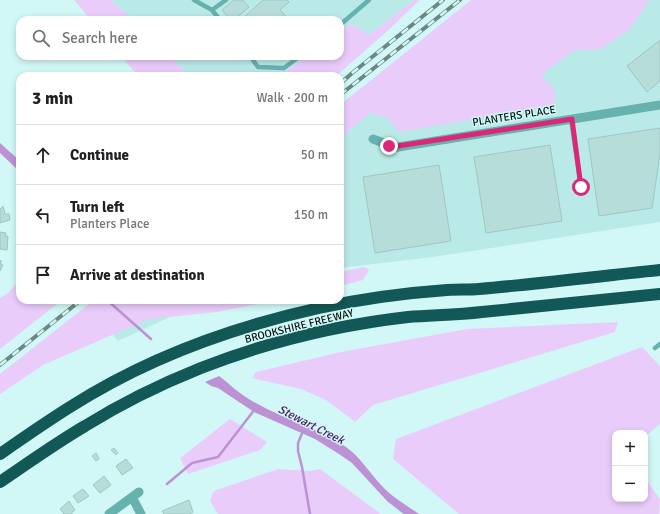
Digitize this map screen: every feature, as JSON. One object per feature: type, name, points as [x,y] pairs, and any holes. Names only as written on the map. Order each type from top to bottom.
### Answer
[{"type":"highway","name":"BROOKSHIRE FREEWAY","points":[[344,303],[405,294],[485,288],[660,270]]},
{"type":"highway","name":"BROOKSHIRE FREEWAY","points":[[0,482],[83,427],[164,384],[243,353],[283,341],[324,331],[408,317],[479,313],[660,294]]},
{"type":"highway","name":"BROOKSHIRE FREEWAY","points":[[0,454],[70,406],[154,362],[235,331],[277,318],[340,304]]},
{"type":"street","name":"PLANTERS PLACE","points":[[373,139],[389,146],[398,146],[660,105]]},
{"type":"street","points":[[109,514],[136,494],[141,514]]},
{"type":"lane","points":[[194,0],[212,10],[217,16]]},
{"type":"lane","points":[[212,10],[226,0]]},
{"type":"lane","points":[[344,22],[370,0]]},
{"type":"lane","points":[[253,60],[258,67],[284,68],[295,60]]},
{"type":"lane","points":[[572,119],[581,187]]},
{"type":"lane","points":[[655,348],[660,344]]},
{"type":"shaded area","points":[[74,0],[111,0],[129,16],[88,16]]},
{"type":"shaded area","points":[[111,0],[414,0],[369,35],[351,24],[344,29],[344,16],[129,16]]},
{"type":"shaded area","points":[[414,0],[420,0],[341,72],[285,72],[301,60],[344,60],[344,29],[351,24],[369,35]]},
{"type":"shaded area","points":[[471,0],[649,0],[630,29],[601,49],[575,50],[547,70],[542,77],[555,90],[554,105],[399,132],[387,117],[370,113],[344,135],[344,102]]},
{"type":"shaded area","points":[[506,0],[660,0],[660,222],[433,257],[344,268],[344,127]]},
{"type":"shaded area","points":[[124,60],[174,60],[185,72],[135,72]]},
{"type":"shaded area","points":[[174,60],[301,60],[285,72],[185,72]]},
{"type":"shaded area","points":[[0,143],[16,157],[16,168],[0,153]]},
{"type":"shaded area","points":[[364,267],[369,270],[363,280],[344,285],[344,271]]},
{"type":"shaded area","points":[[16,284],[16,304],[57,304],[0,349],[0,298],[9,292]]},
{"type":"shaded area","points":[[89,304],[258,304],[217,312],[149,319],[43,365],[0,394],[0,374]]},
{"type":"shaded area","points":[[185,310],[118,341],[103,323]]},
{"type":"shaded area","points":[[618,322],[615,332],[373,405],[355,422],[326,400],[301,389],[252,378],[256,372],[341,352],[467,329]]},
{"type":"shaded area","points":[[642,347],[660,366],[660,424],[648,434],[648,430],[612,430],[612,502],[648,502],[648,482],[660,499],[659,514],[459,514],[393,459],[396,439]]},
{"type":"shaded area","points":[[219,376],[240,393],[255,402],[280,415],[322,433],[346,447],[360,460],[385,489],[399,501],[419,514],[404,514],[401,512],[387,501],[352,463],[315,439],[254,412],[218,388],[205,382]]},
{"type":"shaded area","points":[[230,419],[267,442],[260,450],[188,474],[180,458]]},
{"type":"shaded area","points":[[278,469],[309,471],[320,469],[381,514],[218,514],[210,501],[214,491]]},
{"type":"building","points":[[234,0],[243,0],[249,7],[239,16],[227,16],[222,10]]},
{"type":"building","points":[[263,0],[287,0],[289,2],[280,10],[285,16],[245,16]]},
{"type":"building","points":[[660,40],[660,81],[647,92],[627,66]]},
{"type":"building","points":[[660,128],[660,154],[652,208],[599,216],[588,139]]},
{"type":"building","points":[[550,145],[562,221],[486,233],[474,157]]},
{"type":"building","points":[[439,165],[451,241],[375,253],[363,177]]},
{"type":"building","points":[[3,206],[5,214],[9,214],[10,220],[0,223],[0,209]]},
{"type":"building","points":[[0,232],[6,233],[5,236],[8,236],[7,250],[0,249]]},
{"type":"building","points":[[0,263],[3,265],[0,271]]},
{"type":"building","points":[[114,448],[118,453],[116,455],[111,450]]},
{"type":"building","points":[[96,453],[99,459],[96,461],[92,456]]},
{"type":"building","points":[[126,459],[133,468],[122,475],[116,466]]},
{"type":"building","points":[[104,476],[111,485],[100,493],[93,485]]},
{"type":"building","points":[[83,489],[89,496],[78,503],[73,496]]},
{"type":"building","points":[[189,500],[193,512],[190,514],[164,514],[162,511]]},
{"type":"building","points":[[69,501],[75,510],[72,514],[64,514],[60,509]]},
{"type":"waterway","name":"Stewart Creek","points":[[112,304],[151,339]]},
{"type":"waterway","points":[[167,484],[192,463],[218,457],[255,409]]},
{"type":"waterway","points":[[303,431],[298,443],[298,451],[310,514]]},
{"type":"railway","points":[[344,80],[443,0]]},
{"type":"railway","points":[[344,92],[460,0]]},
{"type":"railway","points":[[0,365],[76,304]]},
{"type":"route","points":[[389,146],[398,146],[572,119],[581,187]]}]
